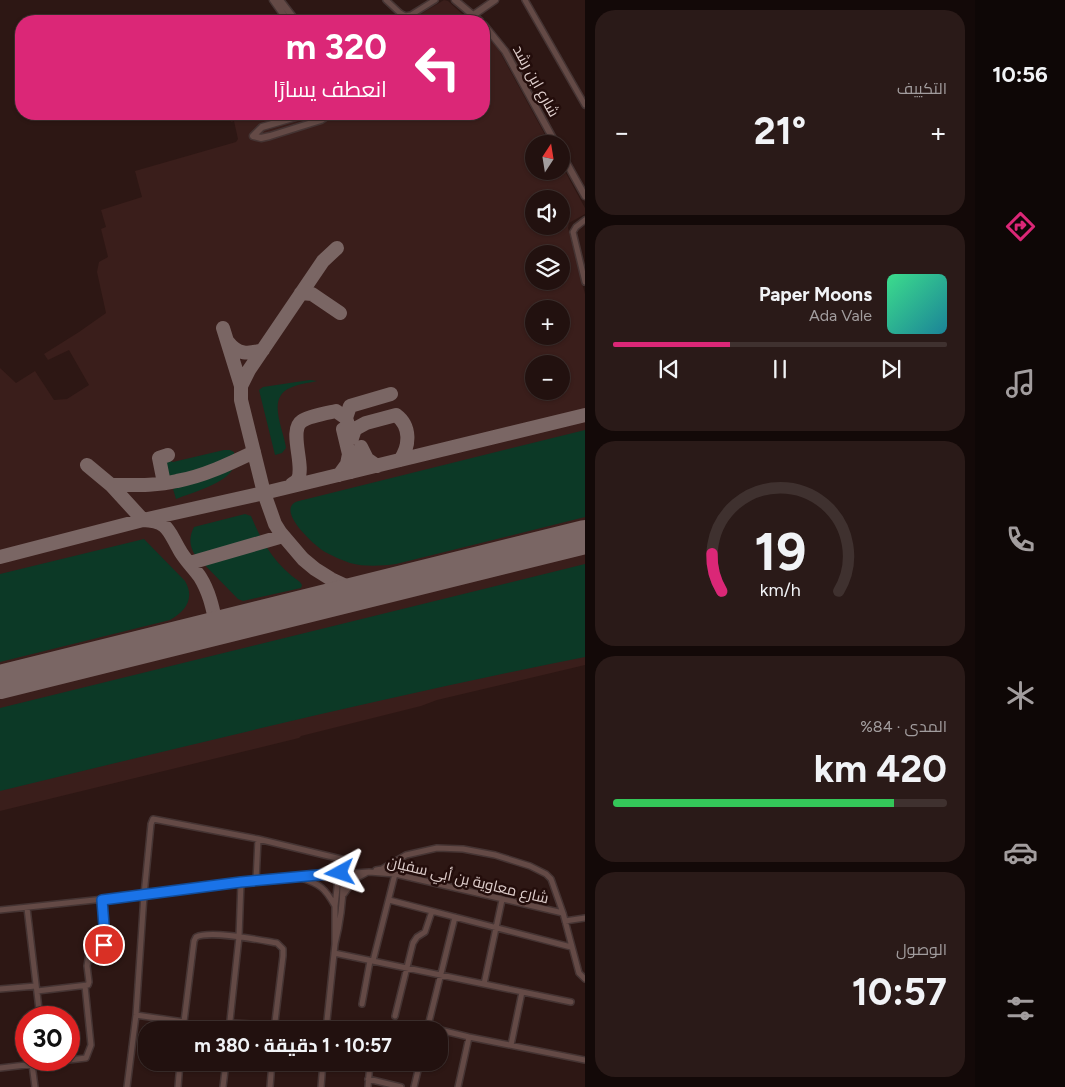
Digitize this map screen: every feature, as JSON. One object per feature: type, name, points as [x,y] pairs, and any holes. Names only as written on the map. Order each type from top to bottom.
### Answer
[{"type":"street","points":[[273,0],[284,15]]},
{"type":"street","points":[[280,0],[291,15]]},
{"type":"street","points":[[386,0],[402,15]]},
{"type":"street","points":[[411,15],[435,0]]},
{"type":"street","points":[[478,15],[495,0]]},
{"type":"street","points":[[525,0],[585,105]]},
{"type":"street","points":[[456,1],[471,15]]},
{"type":"street","name":"شارع ابن رشد","points":[[490,35],[505,51],[551,135]]},
{"type":"street","points":[[286,120],[262,127],[253,136],[261,138],[270,136],[321,120]]},
{"type":"street","points":[[570,169],[585,196]]},
{"type":"street","points":[[585,220],[573,232],[585,282]]},
{"type":"street","points":[[127,1087],[136,1015],[144,895],[153,819],[258,839],[341,859],[342,897],[327,1021]]},
{"type":"street","points":[[256,881],[258,839]]},
{"type":"street","points":[[342,897],[355,880],[369,872],[382,869],[406,855],[437,848],[463,849],[495,855],[530,866],[546,874],[551,879],[563,913]]},
{"type":"street","name":"شارع معاوية بن أبي سفيان","points":[[0,910],[102,900],[241,882],[340,873],[369,872],[395,874],[563,913],[579,973],[585,979]]},
{"type":"street","points":[[335,944],[335,906],[340,873]]},
{"type":"street","points":[[362,1004],[395,874]]},
{"type":"street","points":[[298,877],[321,886],[330,896],[335,906]]},
{"type":"street","points":[[230,1021],[239,937],[241,882]]},
{"type":"street","points":[[0,989],[85,986],[89,982],[87,966],[89,954],[104,945],[102,900]]},
{"type":"street","points":[[389,900],[571,947]]},
{"type":"street","points":[[484,984],[502,900]]},
{"type":"street","points":[[27,908],[39,1006]]},
{"type":"street","points":[[395,1016],[413,943],[417,937],[427,930],[432,911]]},
{"type":"street","points":[[430,1021],[455,917]]},
{"type":"street","points":[[565,921],[585,918]]},
{"type":"street","points":[[184,1021],[196,937],[205,935],[239,937],[277,943],[283,949],[275,1021]]},
{"type":"street","points":[[334,953],[571,1002]]},
{"type":"street","points":[[80,1059],[86,1058],[91,1045],[85,986]]},
{"type":"street","points":[[511,1045],[522,992]]},
{"type":"street","points":[[136,1015],[177,1021]]},
{"type":"street","points":[[448,1032],[585,1060]]},
{"type":"street","points":[[458,1087],[469,1037]]},
{"type":"street","points":[[0,1068],[15,1066]]},
{"type":"street","points":[[33,1071],[36,1087]]},
{"type":"street","points":[[178,1087],[179,1071]]},
{"type":"street","points":[[223,1087],[225,1071]]},
{"type":"street","points":[[270,1087],[271,1071]]},
{"type":"street","points":[[321,1087],[322,1071]]},
{"type":"street","points":[[368,1087],[369,1071]]},
{"type":"street","points":[[414,1087],[418,1071]]},
{"type":"street","points":[[368,1079],[401,1087]]},
{"type":"shaded area","points":[[444,0],[448,1],[463,15],[419,15]]},
{"type":"shaded area","points":[[490,39],[495,43],[545,135],[525,135],[525,180],[570,180],[585,208],[585,214],[570,222],[570,190],[525,190],[525,235],[570,235],[585,294],[585,665],[437,700],[421,706],[299,738],[0,811],[0,368],[16,383],[35,371],[54,400],[67,399],[89,385],[69,350],[48,360],[44,354],[106,313],[97,272],[99,262],[108,257],[101,229],[106,227],[101,210],[142,197],[135,171],[236,142],[238,139],[234,121],[231,122],[230,120],[490,120]]},
{"type":"green space","points":[[310,380],[317,381],[290,388],[279,399],[278,415],[286,448],[282,453],[275,455],[259,390],[263,387]]},
{"type":"green space","points":[[585,430],[585,517],[396,564],[373,566],[350,563],[325,552],[301,531],[290,510],[297,501]]},
{"type":"green space","points":[[224,450],[234,452],[234,461],[222,470],[186,481],[171,483],[165,462],[173,462]]},
{"type":"green space","points":[[234,467],[230,473],[217,483],[176,499],[173,489]]},
{"type":"green space","points":[[245,514],[251,516],[276,561],[300,582],[301,588],[243,601],[238,599],[195,555],[190,541],[194,527]]},
{"type":"green space","points":[[144,539],[185,581],[188,587],[189,598],[187,604],[176,616],[170,620],[0,662],[0,574]]},
{"type":"green space","points":[[585,564],[585,657],[365,704],[0,791],[0,708]]},
{"type":"taxiway","points":[[337,248],[323,261],[249,370],[241,386],[241,400],[264,493],[275,524],[303,559],[315,569],[361,593]]},
{"type":"taxiway","points":[[301,293],[312,294],[340,313]]},
{"type":"taxiway","points":[[223,328],[241,386]]},
{"type":"taxiway","points":[[228,342],[236,349],[244,352],[263,350]]},
{"type":"taxiway","points":[[346,418],[350,406],[391,394]]},
{"type":"taxiway","points":[[292,484],[298,480],[300,473],[296,432],[302,421],[313,416],[336,411],[346,418],[352,438],[355,429],[366,423],[396,415],[404,425],[407,436],[406,449],[400,460]]},
{"type":"taxiway","points":[[0,557],[143,520],[264,493],[585,415]]},
{"type":"taxiway","points":[[339,475],[347,464],[349,454],[343,429]]},
{"type":"taxiway","points":[[351,472],[360,459],[361,447],[367,459],[377,466]]},
{"type":"taxiway","points":[[111,485],[169,483],[187,479],[216,469],[254,452]]},
{"type":"taxiway","points":[[164,483],[159,458],[168,455]]},
{"type":"taxiway","points":[[87,465],[111,485],[143,520],[158,522],[166,528],[183,556],[203,583],[211,602],[217,628]]},
{"type":"taxiway","points":[[190,563],[283,536]]},
{"type":"runway","points":[[0,682],[585,537]]},
{"type":"route","points":[[104,945],[102,900],[241,882],[340,873]]}]
